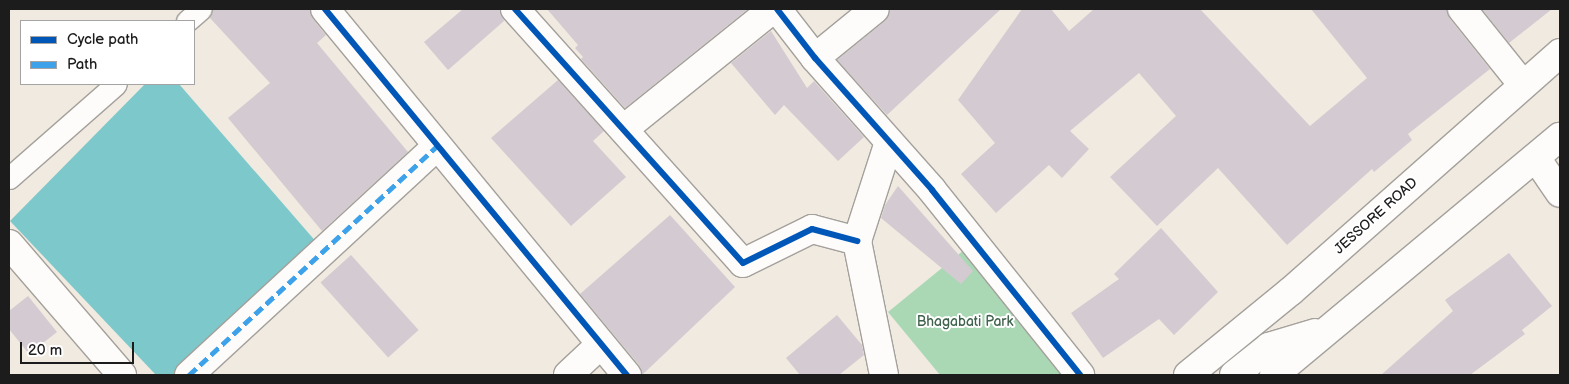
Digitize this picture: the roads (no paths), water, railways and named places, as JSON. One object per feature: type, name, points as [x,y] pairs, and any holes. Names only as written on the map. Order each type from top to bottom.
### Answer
[{"type":"street","points":[[325,9],[627,375]]},
{"type":"street","points":[[515,9],[625,128],[743,263],[812,229],[857,241]]},
{"type":"street","points":[[625,128],[772,9]]},
{"type":"street","points":[[777,9],[815,58],[889,142],[1080,375]]},
{"type":"street","points":[[815,58],[875,9]]},
{"type":"street","points":[[1462,9],[1522,84]]},
{"type":"street","name":"JESSORE ROAD","points":[[1188,375],[1291,291],[1522,84],[1560,53]]},
{"type":"street","points":[[1274,375],[1325,330],[1560,138]]},
{"type":"street","points":[[884,375],[857,241],[889,142]]},
{"type":"street","points":[[190,375],[438,146]]},
{"type":"street","points":[[1536,158],[1560,193]]},
{"type":"street","points":[[9,244],[122,375]]},
{"type":"street","points":[[1269,347],[1291,291]]},
{"type":"street","points":[[1234,375],[1269,347],[1325,330]]},
{"type":"street","points":[[568,375],[601,344]]},
{"type":"lane","points":[[188,20],[201,9]]},
{"type":"lane","points":[[9,178],[115,85]]},
{"type":"water","points":[[144,85],[180,85],[318,244],[177,375],[156,375],[10,221]]},
{"type":"park label","name":"Bhagabati Park","points":[[965,322]]}]
